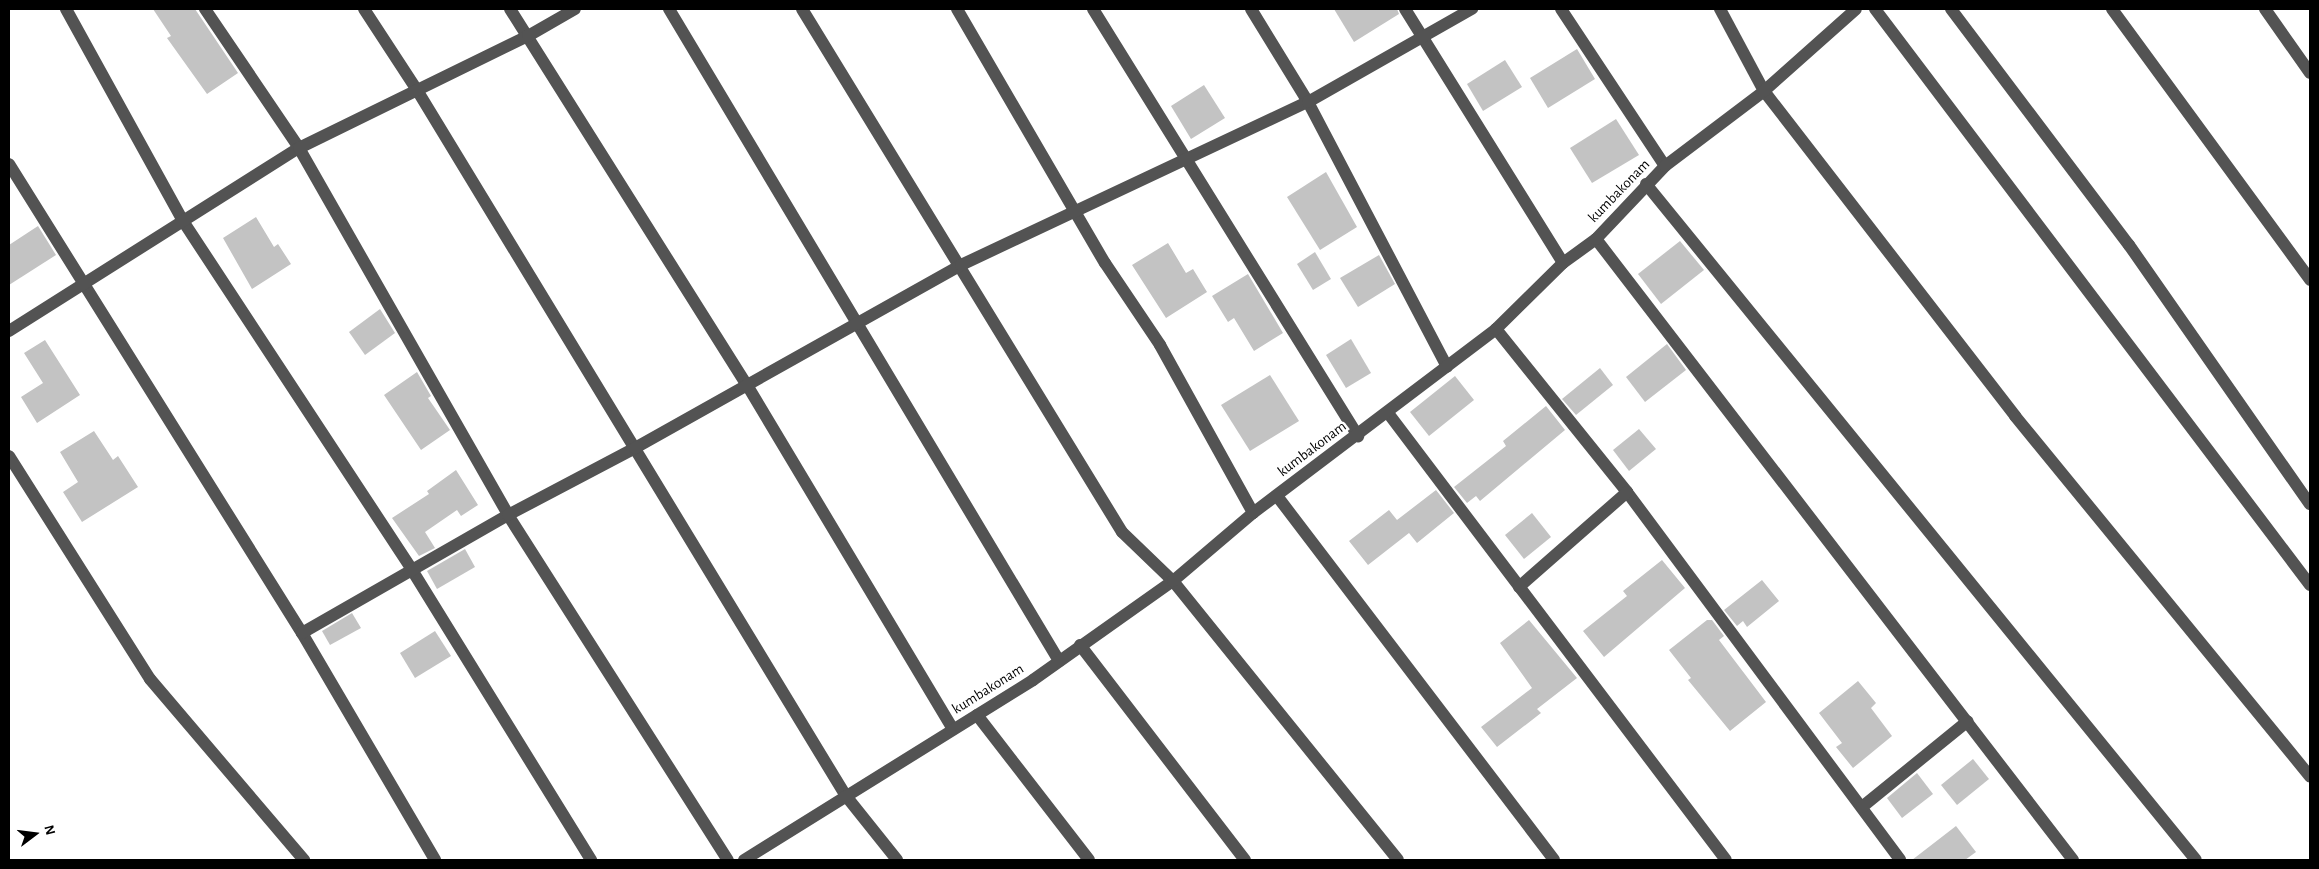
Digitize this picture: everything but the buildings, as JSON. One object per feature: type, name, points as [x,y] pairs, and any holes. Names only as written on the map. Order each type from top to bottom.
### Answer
[{"type":"street","points":[[66,9],[183,221],[412,570],[591,860]]},
{"type":"street","points":[[205,9],[298,148],[508,515],[728,860]]},
{"type":"street","points":[[364,9],[417,90],[846,796],[897,860]]},
{"type":"street","points":[[510,9],[747,385],[954,729]]},
{"type":"street","points":[[9,331],[83,287],[298,148],[528,36],[575,9]]},
{"type":"street","points":[[669,9],[1059,661]]},
{"type":"street","points":[[802,9],[961,265],[1122,532],[1172,581],[1398,860]]},
{"type":"street","points":[[957,9],[1073,210],[1160,345],[1253,513]]},
{"type":"street","points":[[1093,9],[1184,161],[1358,436]]},
{"type":"street","points":[[1251,9],[1308,102],[1447,367]]},
{"type":"street","points":[[1405,9],[1563,263]]},
{"type":"street","points":[[302,633],[508,515],[635,448],[859,324],[961,265],[1073,210],[1184,161],[1308,102],[1472,9]]},
{"type":"street","points":[[1562,9],[1665,166]]},
{"type":"street","points":[[1720,9],[1764,90],[2015,416],[2310,777]]},
{"type":"street","name":"kumbakonam","points":[[744,860],[761,856],[846,796],[977,715],[1059,661],[1172,581],[1253,513],[1358,436],[1496,329],[1563,263],[1596,239],[1665,166],[1764,90],[1856,9]]},
{"type":"street","points":[[1875,9],[2310,584]]},
{"type":"street","points":[[1951,9],[2129,244],[2310,504]]},
{"type":"street","points":[[2112,9],[2310,280]]},
{"type":"street","points":[[2265,9],[2310,73]]},
{"type":"street","points":[[9,164],[83,287],[302,633],[435,860]]},
{"type":"street","points":[[1646,184],[2196,860]]},
{"type":"street","points":[[1596,239],[2073,860]]},
{"type":"street","points":[[1496,329],[1626,492],[1900,860]]},
{"type":"street","points":[[1388,413],[1726,860]]},
{"type":"street","points":[[9,456],[150,679],[304,860]]},
{"type":"street","points":[[1519,586],[1626,492]]},
{"type":"street","points":[[1277,496],[1554,860]]},
{"type":"street","points":[[1080,645],[1245,860]]},
{"type":"street","points":[[977,715],[1089,860]]},
{"type":"street","points":[[1862,807],[1968,721]]}]
